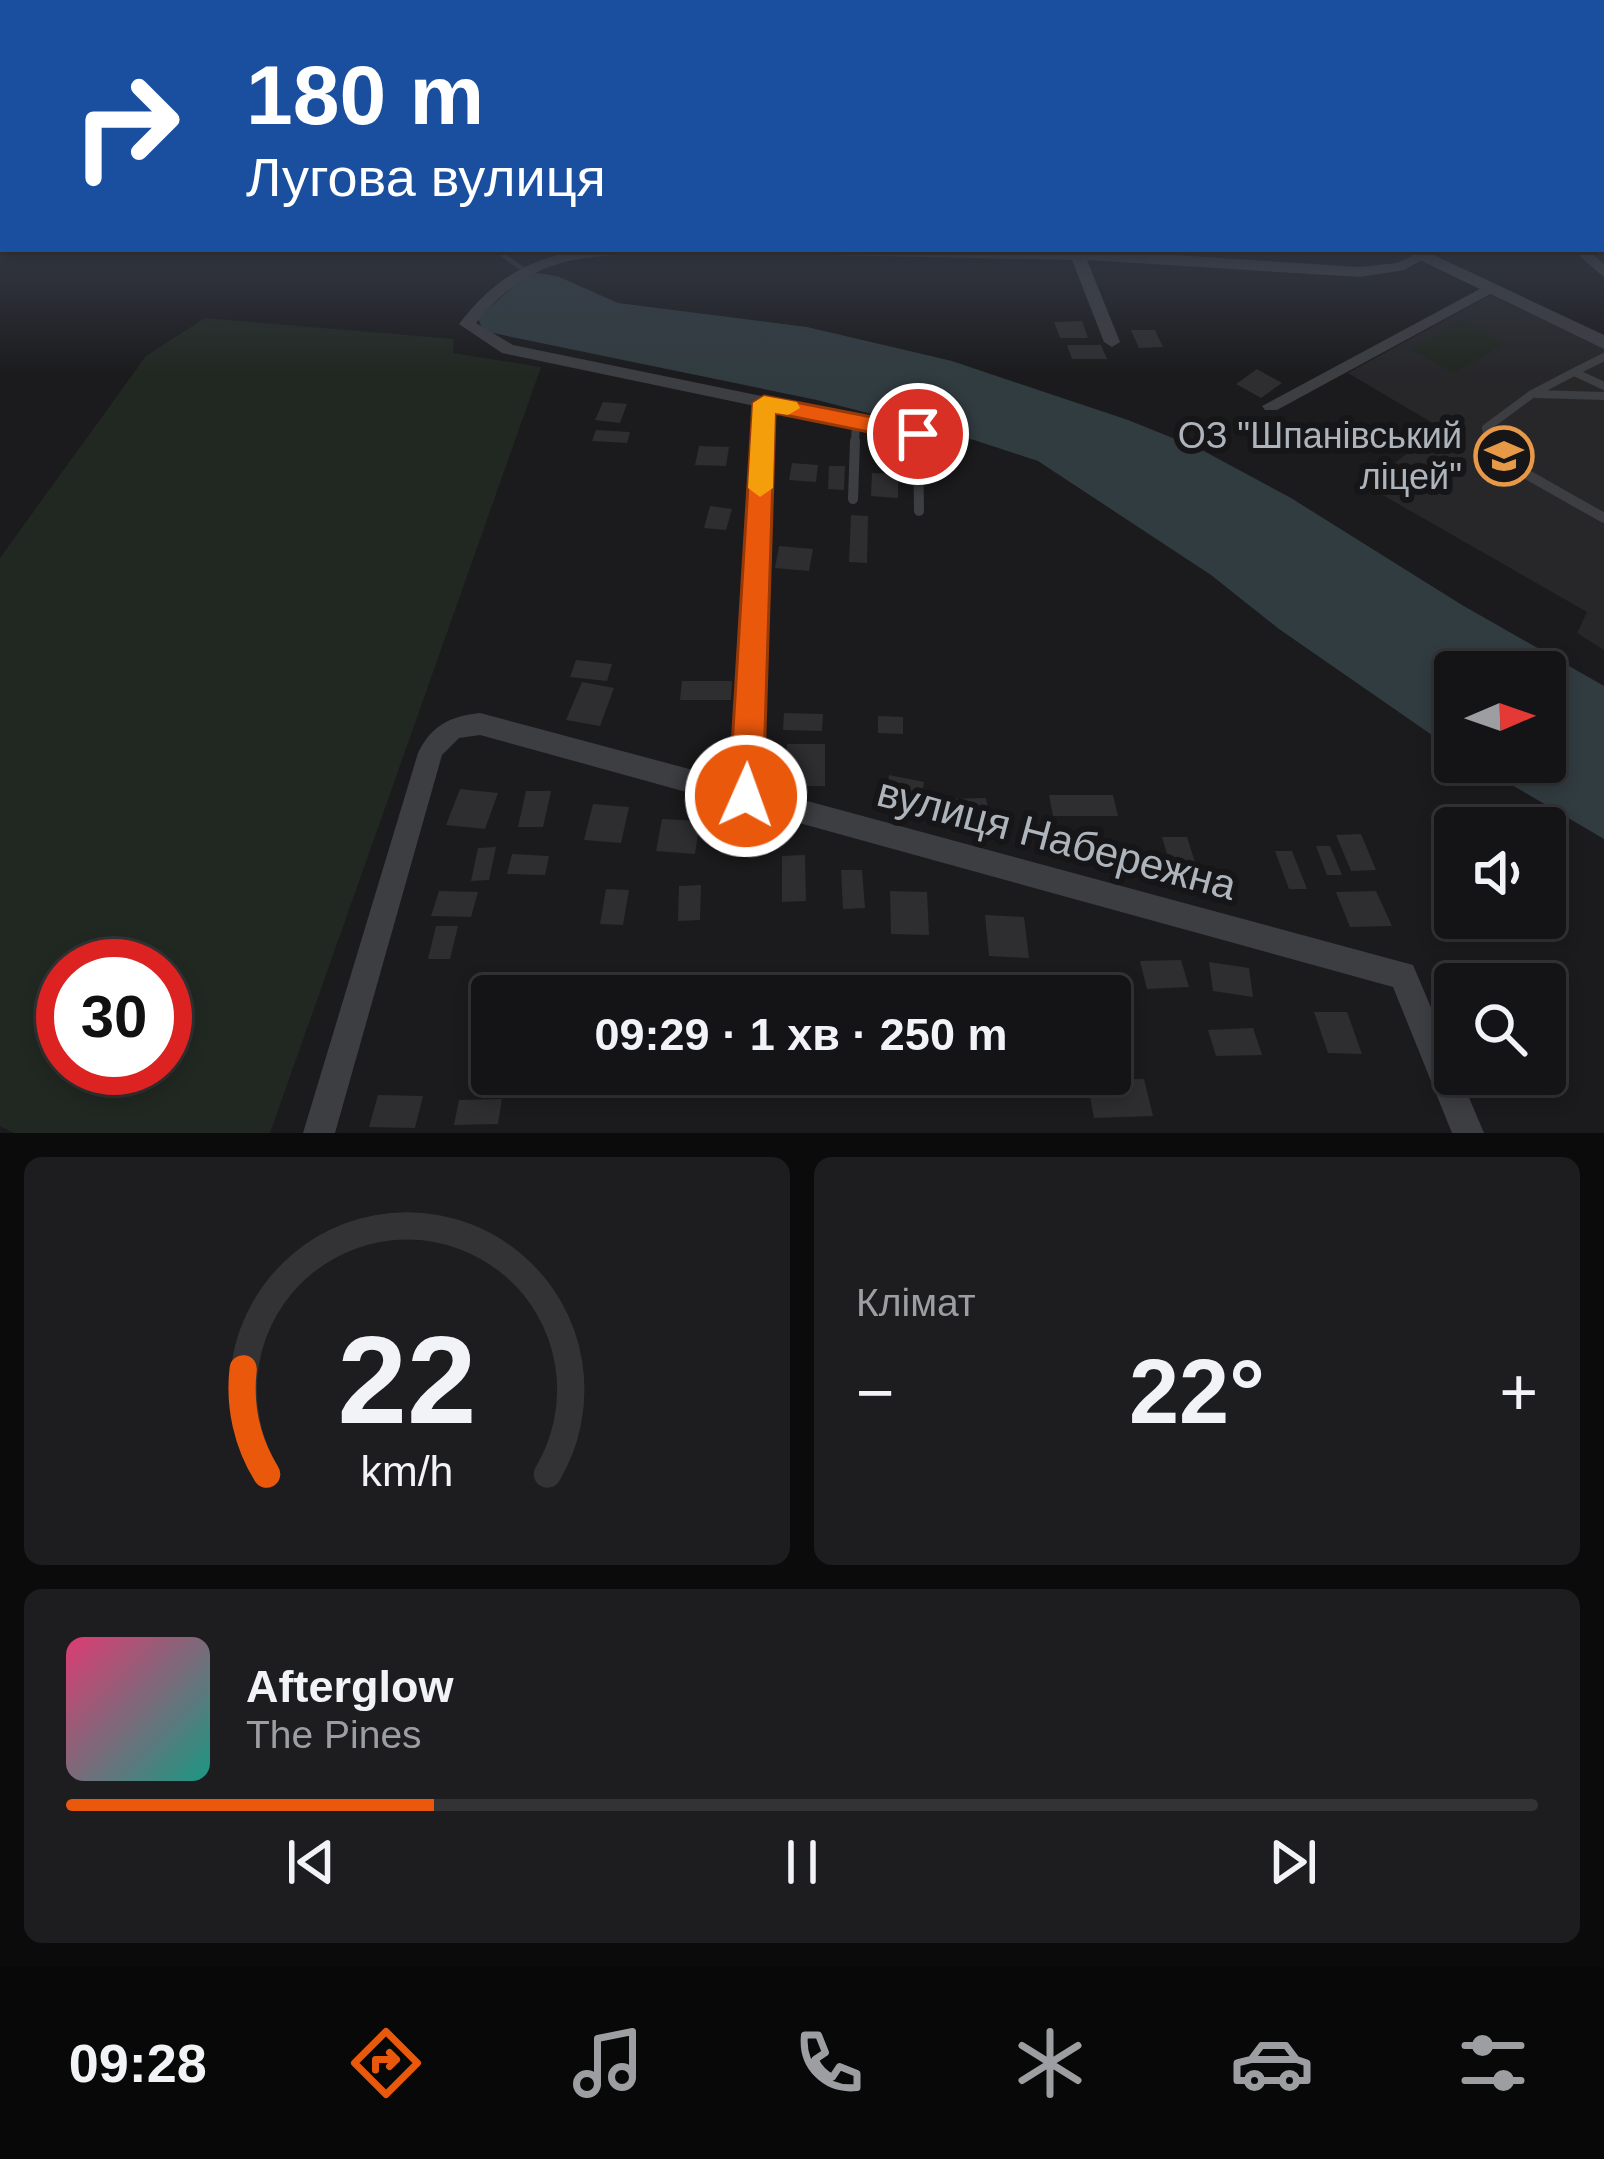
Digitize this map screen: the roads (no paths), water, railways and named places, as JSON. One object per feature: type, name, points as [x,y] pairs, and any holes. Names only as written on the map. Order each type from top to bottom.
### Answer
[{"type":"street","points":[[517,271],[505,278],[467,324],[508,349],[918,434]]},
{"type":"street","points":[[1084,271],[1112,342]]},
{"type":"street","points":[[1453,271],[1604,343]]},
{"type":"street","points":[[1271,406],[1491,288]]},
{"type":"street","points":[[746,796],[764,403]]},
{"type":"street","name":"вулиця Набережна","points":[[320,1133],[435,742],[463,724],[480,724],[1403,975],[1468,1133]]},
{"type":"lane","points":[[1604,357],[1532,394],[1486,428],[1491,454],[1604,518]]},
{"type":"lane","points":[[1574,372],[1604,391]]},
{"type":"lane","points":[[1532,394],[1604,391]]},
{"type":"lane","points":[[853,499],[856,421]]},
{"type":"lane","points":[[918,434],[919,512]]},
{"type":"place","name":"ОЗ \"Шпанівський ліцей\"","points":[[1504,456]]}]
